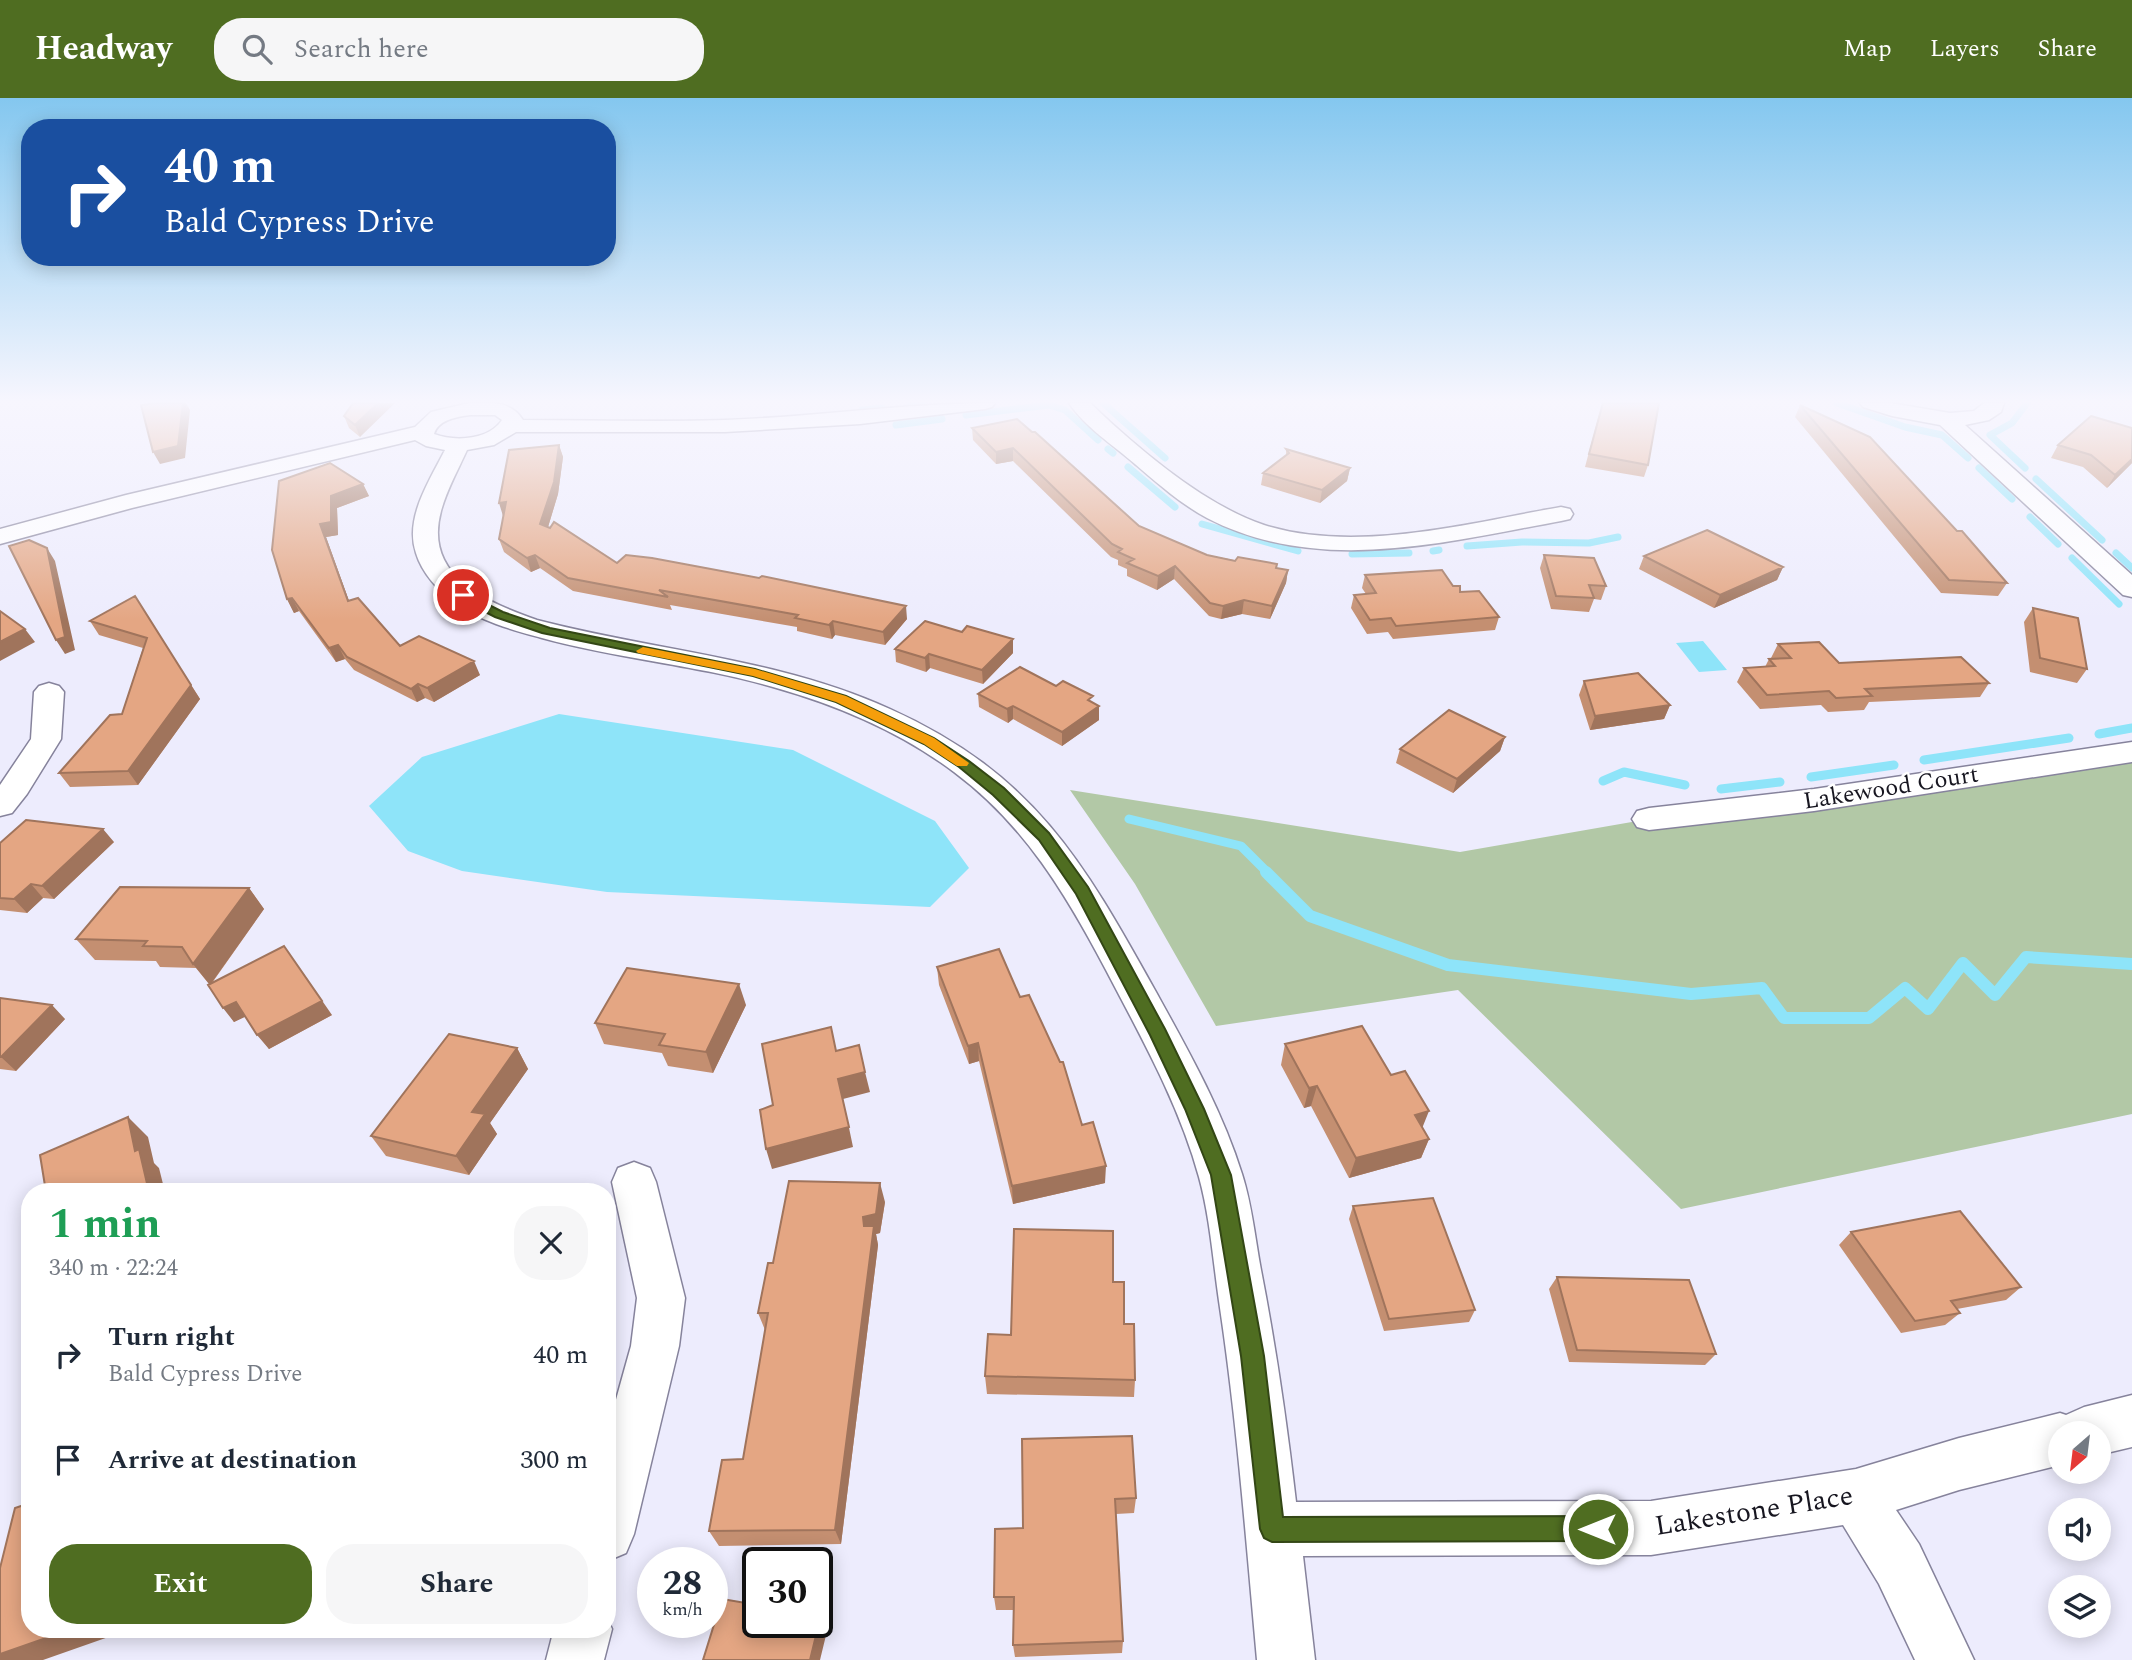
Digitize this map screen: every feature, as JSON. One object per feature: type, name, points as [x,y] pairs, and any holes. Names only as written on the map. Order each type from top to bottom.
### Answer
[{"type":"street","points":[[0,537],[126,502],[237,476]]},
{"type":"street","points":[[445,476],[430,510],[425,537],[435,569],[463,595],[495,613],[547,631],[755,673],[841,699],[929,741],[964,764],[999,791],[1044,836],[1083,891],[1159,1034],[1221,1175],[1253,1356],[1286,1660]]},
{"type":"street","points":[[1166,476],[1218,514],[1259,530],[1342,544],[1378,544],[1561,514]]},
{"type":"street","points":[[2008,476],[2132,589]]},
{"type":"street","points":[[0,805],[16,788],[47,739],[49,692]]},
{"type":"street","name":"Lakewood Court","points":[[1649,818],[1802,802],[2132,752]]},
{"type":"street","points":[[616,1499],[655,1346],[661,1298],[634,1182]]},
{"type":"street","points":[[2111,1426],[2132,1421]]},
{"type":"street","name":"Lakestone Place","points":[[1272,1529],[1651,1528],[1856,1496],[1959,1464],[2048,1442]]},
{"type":"street","points":[[1856,1496],[1899,1564],[1945,1660]]},
{"type":"street","points":[[575,1660],[581,1638]]},
{"type":"green space","points":[[2132,752],[2132,1114],[1681,1209],[1458,990],[1216,1026],[1135,884],[1070,790],[1460,852],[1649,819]]},
{"type":"water","points":[[1703,641],[1727,670],[1699,672],[1676,643]]},
{"type":"water","points":[[559,714],[793,750],[935,821],[969,868],[930,907],[607,892],[462,871],[408,851],[369,806],[422,757]]},
{"type":"building","points":[[293,476],[350,476],[363,484],[331,496],[331,522],[320,524],[348,601],[358,598],[400,646],[419,636],[474,661],[427,688],[418,684],[411,689],[347,657],[338,645],[329,648],[292,598],[287,599],[272,550],[279,481]]},
{"type":"building","points":[[504,476],[555,476],[540,524],[550,528],[554,522],[617,563],[626,555],[652,558],[759,578],[762,576],[906,606],[883,632],[833,621],[829,625],[795,618],[798,615],[659,590],[668,597],[568,578],[535,555],[527,558],[499,539],[506,502],[499,503]]},
{"type":"building","points":[[1042,476],[1084,476],[1139,526],[1207,555],[1235,561],[1238,557],[1277,564],[1276,568],[1288,570],[1272,606],[1244,600],[1223,606],[1210,603],[1175,566],[1158,576],[1127,563],[1134,559],[1118,552],[1122,549],[1112,544]]},
{"type":"building","points":[[1273,476],[1340,476],[1322,490]]},
{"type":"building","points":[[1860,476],[1906,476],[1957,531],[1962,531],[2007,583],[1949,580]]},
{"type":"building","points":[[1707,530],[1783,567],[1720,595],[1644,556]]},
{"type":"building","points":[[29,540],[47,548],[65,637],[56,640],[9,546]]},
{"type":"building","points":[[1544,555],[1594,558],[1606,586],[1589,585],[1594,598],[1556,596]]},
{"type":"building","points":[[1442,570],[1453,586],[1460,586],[1460,592],[1479,591],[1499,617],[1396,626],[1391,618],[1370,620],[1354,595],[1376,593],[1365,575]]},
{"type":"building","points":[[135,596],[191,685],[128,771],[59,773],[110,715],[122,714],[147,638],[90,621]]},
{"type":"building","points":[[2033,608],[2078,618],[2087,669],[2040,658]]},
{"type":"building","points":[[0,611],[25,629],[0,642]]},
{"type":"building","points":[[925,621],[962,632],[967,626],[1013,639],[982,670],[929,654],[925,658],[895,649]]},
{"type":"building","points":[[1819,642],[1839,663],[1961,657],[1989,683],[1865,689],[1872,696],[1836,698],[1829,691],[1767,695],[1744,668],[1775,666],[1769,659],[1791,658],[1778,644]]},
{"type":"building","points":[[1020,667],[1056,686],[1063,681],[1093,696],[1088,700],[1099,706],[1062,732],[1013,706],[1007,709],[978,694]]},
{"type":"building","points":[[1638,673],[1670,705],[1595,716],[1584,681]]},
{"type":"building","points":[[1449,710],[1505,737],[1457,779],[1400,749]]},
{"type":"building","points":[[26,820],[103,829],[42,886],[31,884],[14,899],[0,898],[0,843]]},
{"type":"building","points":[[120,887],[249,888],[193,964],[182,947],[143,946],[147,941],[76,939]]},
{"type":"building","points":[[284,946],[322,1001],[257,1035],[236,1002],[223,1008],[208,985]]},
{"type":"building","points":[[999,949],[1020,997],[1029,995],[1060,1062],[1063,1062],[1082,1125],[1093,1122],[1106,1166],[1012,1186],[978,1043],[968,1046],[937,967]]},
{"type":"building","points":[[627,968],[739,984],[706,1052],[659,1045],[665,1034],[595,1023]]},
{"type":"building","points":[[0,998],[52,1005],[1,1057],[0,1057]]},
{"type":"building","points":[[1362,1026],[1391,1075],[1405,1071],[1429,1111],[1415,1115],[1429,1139],[1356,1158],[1317,1086],[1309,1088],[1285,1044]]},
{"type":"building","points":[[831,1027],[836,1051],[859,1045],[865,1072],[838,1079],[849,1127],[766,1149],[760,1110],[773,1105],[762,1044]]},
{"type":"building","points":[[449,1034],[517,1048],[472,1112],[485,1114],[456,1156],[371,1136]]},
{"type":"building","points":[[128,1117],[135,1151],[139,1149],[147,1183],[45,1183],[40,1155]]},
{"type":"building","points":[[789,1181],[880,1183],[876,1214],[863,1217],[864,1226],[874,1226],[835,1530],[709,1531],[722,1460],[743,1459],[768,1313],[758,1313],[768,1263],[773,1263]]},
{"type":"building","points":[[1433,1198],[1475,1310],[1389,1319],[1353,1206]]},
{"type":"building","points":[[1960,1211],[2021,1287],[1951,1301],[1960,1313],[1915,1321],[1851,1232]]},
{"type":"building","points":[[1014,1229],[1113,1231],[1113,1282],[1124,1282],[1124,1324],[1134,1324],[1135,1380],[985,1376],[988,1334],[1011,1335]]},
{"type":"building","points":[[1557,1277],[1689,1280],[1716,1354],[1577,1350]]},
{"type":"building","points":[[1132,1436],[1136,1498],[1115,1499],[1123,1641],[1013,1645],[1014,1597],[994,1597],[995,1529],[1023,1528],[1022,1439]]},
{"type":"building","points":[[21,1506],[21,1638],[46,1638],[0,1654],[0,1568],[15,1508]]},
{"type":"building","points":[[728,1600],[742,1602],[742,1638],[815,1638],[810,1660],[703,1660],[710,1638],[728,1638]]},
{"type":"waterway","points":[[1138,476],[1175,507]]},
{"type":"waterway","points":[[1987,476],[2012,499]]},
{"type":"waterway","points":[[2036,479],[2102,540]]},
{"type":"waterway","points":[[2030,517],[2058,544]]},
{"type":"waterway","points":[[1202,524],[1298,551]]},
{"type":"waterway","points":[[1467,546],[1522,542],[1589,543],[1618,537]]},
{"type":"waterway","points":[[1433,551],[1439,550]]},
{"type":"waterway","points":[[1352,554],[1409,553]]},
{"type":"waterway","points":[[2116,553],[2132,568]]},
{"type":"waterway","points":[[2072,558],[2119,604]]},
{"type":"waterway","points":[[2099,734],[2132,728]]},
{"type":"waterway","points":[[1924,760],[2069,738]]},
{"type":"waterway","points":[[1811,777],[1894,765]]},
{"type":"waterway","points":[[1603,781],[1624,772],[1685,785]]},
{"type":"waterway","points":[[1721,789],[1780,782]]},
{"type":"waterway","points":[[1129,819],[1241,846],[1268,873]]},
{"type":"waterway","points":[[1266,872],[1310,916],[1448,965],[1691,994],[1762,988],[1784,1018],[1869,1018],[1905,988],[1928,1009],[1963,963],[1995,995],[2026,957],[2132,964]]},
{"type":"slow traffic","points":[[643,651],[755,673],[841,699],[929,741],[962,763]]},
{"type":"route","points":[[463,595],[499,615],[547,631],[755,673],[841,699],[929,741],[964,764],[999,791],[1044,836],[1083,891],[1159,1034],[1221,1175],[1253,1356],[1272,1529],[1598,1529]]}]
